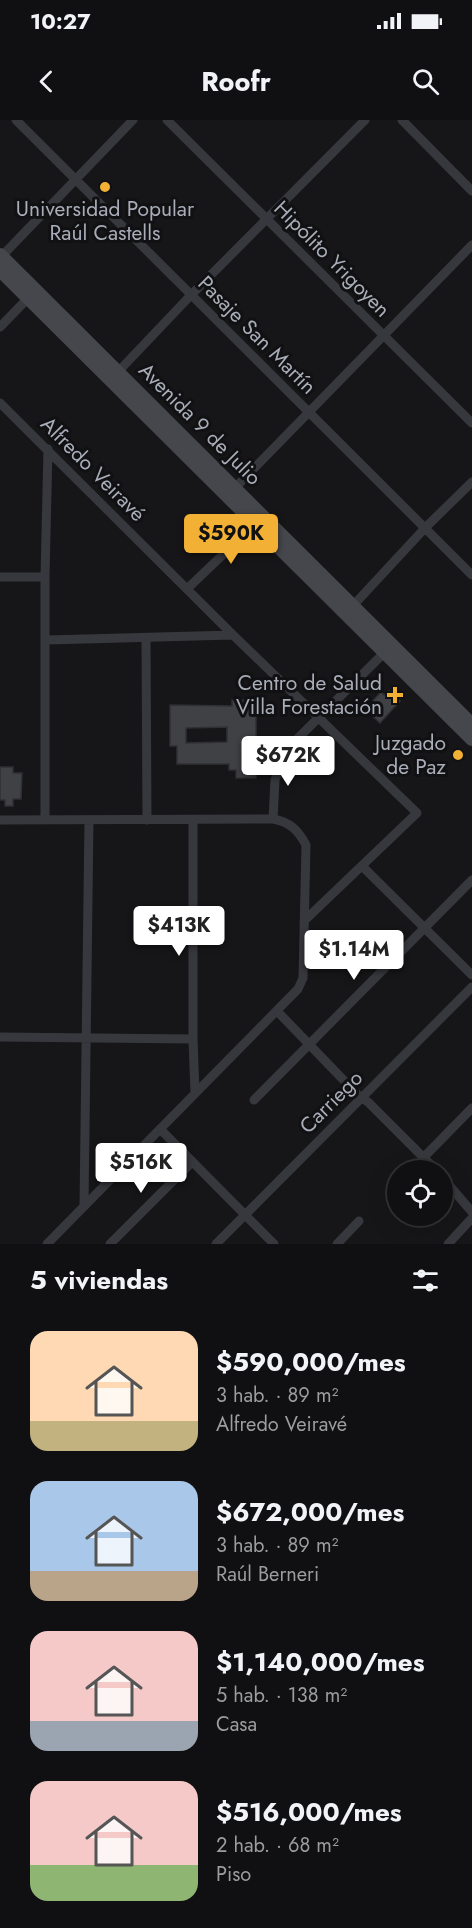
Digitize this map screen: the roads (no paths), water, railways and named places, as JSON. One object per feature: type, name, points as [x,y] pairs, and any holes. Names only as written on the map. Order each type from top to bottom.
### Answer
[{"type":"main road","name":"Avenida 9 de Julio","points":[[0,260],[349,609],[468,723],[472,739]]},
{"type":"main road","name":"Avenida 9 de Julio","points":[[231,492],[256,524],[349,609],[385,652],[468,723]]},
{"type":"street","name":"Pasaje San Martín","points":[[16,120],[472,575]]},
{"type":"street","points":[[0,260],[75,178],[133,120]]},
{"type":"street","name":"Hipólito Yrigoyen","points":[[167,120],[472,423]]},
{"type":"street","points":[[114,375],[366,120]]},
{"type":"street","points":[[402,120],[472,191]]},
{"type":"street","points":[[231,492],[472,245]]},
{"type":"street","points":[[0,327],[32,294]]},
{"type":"street","name":"Alfredo Veiravé","points":[[0,403],[417,813],[362,866]]},
{"type":"street","points":[[45,820],[47,640],[45,577],[48,449]]},
{"type":"street","points":[[349,609],[472,482]]},
{"type":"street","points":[[188,588],[256,524]]},
{"type":"street","points":[[0,577],[45,577]]},
{"type":"street","points":[[47,640],[233,634]]},
{"type":"street","points":[[146,638],[147,820]]},
{"type":"street","points":[[273,819],[275,780],[286,750],[385,652]]},
{"type":"street","points":[[0,820],[273,819],[284,821],[298,831],[306,845],[303,978],[298,989],[47,1244]]},
{"type":"street","points":[[84,1206],[89,820]]},
{"type":"street","points":[[193,820],[195,1093]]},
{"type":"street","points":[[304,921],[362,866],[472,975]]},
{"type":"street","points":[[254,1100],[472,880]]},
{"type":"street","name":"Carriego","points":[[216,1244],[472,987]]},
{"type":"street","points":[[277,1011],[360,1097],[368,1102],[427,1160]]},
{"type":"street","points":[[0,1037],[193,1038]]},
{"type":"street","points":[[424,1157],[472,1108]]},
{"type":"street","points":[[160,1129],[274,1244]]},
{"type":"street","points":[[110,1244],[192,1162]]},
{"type":"street","points":[[453,1190],[472,1212]]},
{"type":"street","points":[[448,1244],[472,1218]]},
{"type":"street","points":[[337,1244],[360,1221]]},
{"type":"place","name":"Universidad Popular Raúl Castells","points":[[105,187]]},
{"type":"place","name":"Centro de Salud Villa Forestación","points":[[395,695]]},
{"type":"place","name":"Juzgado de Paz","points":[[458,755]]}]
